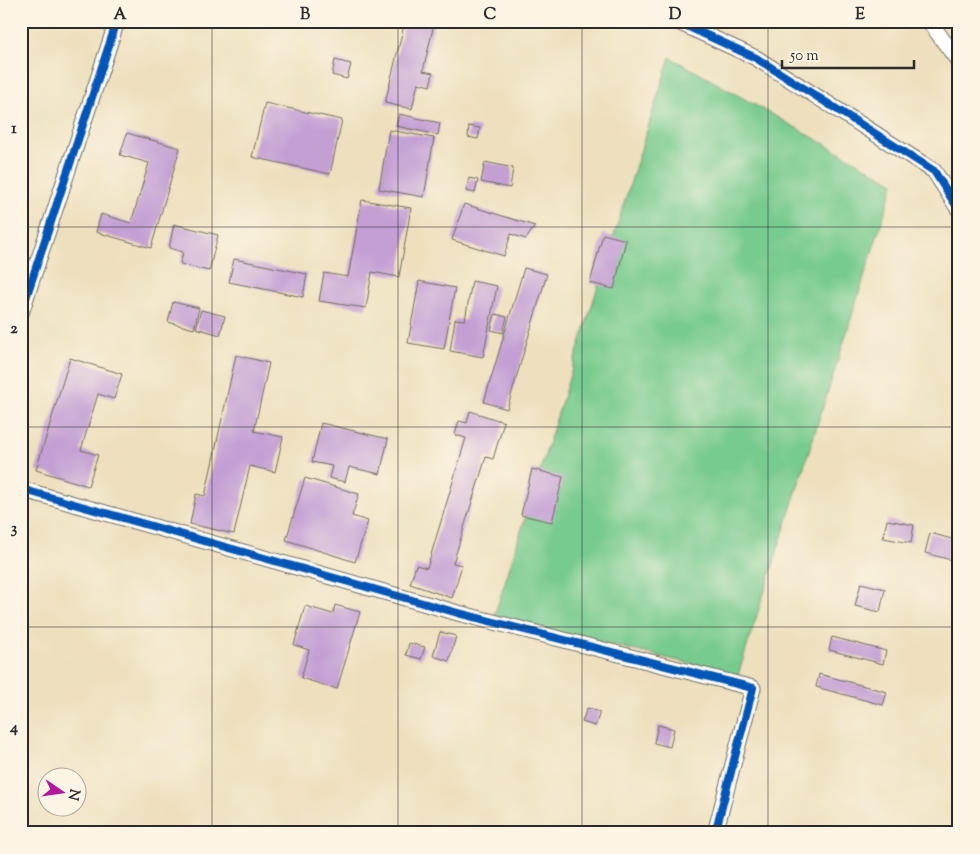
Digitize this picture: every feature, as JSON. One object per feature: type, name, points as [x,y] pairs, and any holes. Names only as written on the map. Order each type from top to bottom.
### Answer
[{"type":"street","points":[[21,313],[117,21]]},
{"type":"street","points":[[676,21],[756,58],[934,171],[959,210]]},
{"type":"street","points":[[929,21],[959,62]]},
{"type":"street","points":[[21,489],[458,613],[753,688],[716,833]]},
{"type":"green space","points":[[670,57],[894,183],[738,675],[494,617]]},
{"type":"building","points":[[405,21],[422,21],[434,24],[423,71],[433,73],[430,86],[418,83],[412,109],[385,103]]},
{"type":"building","points":[[335,60],[351,64],[347,79],[332,75]]},
{"type":"building","points":[[265,103],[342,120],[330,174],[252,157]]},
{"type":"building","points":[[399,114],[440,123],[438,135],[396,126]]},
{"type":"building","points":[[469,126],[480,128],[478,139],[468,137]]},
{"type":"building","points":[[389,130],[434,138],[424,197],[379,189]]},
{"type":"building","points":[[127,133],[180,148],[151,248],[96,232],[101,214],[131,223],[149,163],[120,155]]},
{"type":"building","points":[[485,162],[513,168],[510,188],[481,182]]},
{"type":"building","points":[[469,178],[478,180],[475,193],[466,191]]},
{"type":"building","points":[[362,200],[411,208],[399,277],[372,272],[366,308],[319,301],[324,273],[348,277]]},
{"type":"building","points":[[464,204],[535,226],[526,239],[511,234],[504,256],[452,240]]},
{"type":"building","points":[[174,224],[218,235],[209,271],[180,264],[183,252],[169,248]]},
{"type":"building","points":[[603,234],[626,240],[614,289],[590,283]]},
{"type":"building","points":[[234,259],[307,274],[303,297],[229,282]]},
{"type":"building","points":[[524,268],[547,274],[507,409],[484,402]]},
{"type":"building","points":[[419,281],[455,288],[444,349],[408,343]]},
{"type":"building","points":[[472,281],[497,286],[483,357],[450,351],[455,319],[465,320]]},
{"type":"building","points":[[173,302],[199,308],[194,329],[168,322]]},
{"type":"building","points":[[201,310],[225,316],[220,335],[196,328]]},
{"type":"building","points":[[495,314],[507,317],[503,333],[491,330]]},
{"type":"building","points":[[236,355],[269,363],[254,431],[283,437],[275,472],[250,466],[234,534],[190,524],[196,494],[205,496]]},
{"type":"building","points":[[70,358],[122,374],[114,399],[98,394],[81,450],[98,455],[88,486],[36,470]]},
{"type":"building","points":[[470,411],[504,422],[493,459],[486,457],[453,563],[462,565],[452,598],[410,584],[416,565],[427,568],[466,438],[455,435],[459,421],[467,423]]},
{"type":"building","points":[[321,423],[388,439],[380,474],[349,467],[345,482],[329,478],[332,466],[312,462]]},
{"type":"building","points":[[532,469],[563,477],[552,522],[521,515]]},
{"type":"building","points":[[305,478],[359,494],[352,516],[368,521],[355,562],[286,540]]},
{"type":"building","points":[[887,520],[914,525],[911,543],[883,538]]},
{"type":"building","points":[[930,533],[959,541],[959,562],[925,553]]},
{"type":"building","points":[[861,583],[885,589],[880,612],[855,606]]},
{"type":"building","points":[[335,605],[360,612],[337,689],[301,678],[309,650],[294,645],[305,606],[333,614]]},
{"type":"building","points":[[440,632],[456,636],[449,661],[433,656]]},
{"type":"building","points":[[832,637],[886,651],[883,664],[829,650]]},
{"type":"building","points":[[409,643],[425,647],[421,659],[406,655]]},
{"type":"building","points":[[819,674],[887,692],[883,705],[816,687]]},
{"type":"building","points":[[587,708],[600,712],[595,726],[582,722]]},
{"type":"building","points":[[658,725],[674,729],[670,747],[654,743]]},
{"type":"cycle path","points":[[21,313],[117,21]]},
{"type":"cycle path","points":[[676,21],[756,58],[934,171],[959,210]]},
{"type":"cycle path","points":[[21,489],[458,613],[753,688],[715,833]]}]
